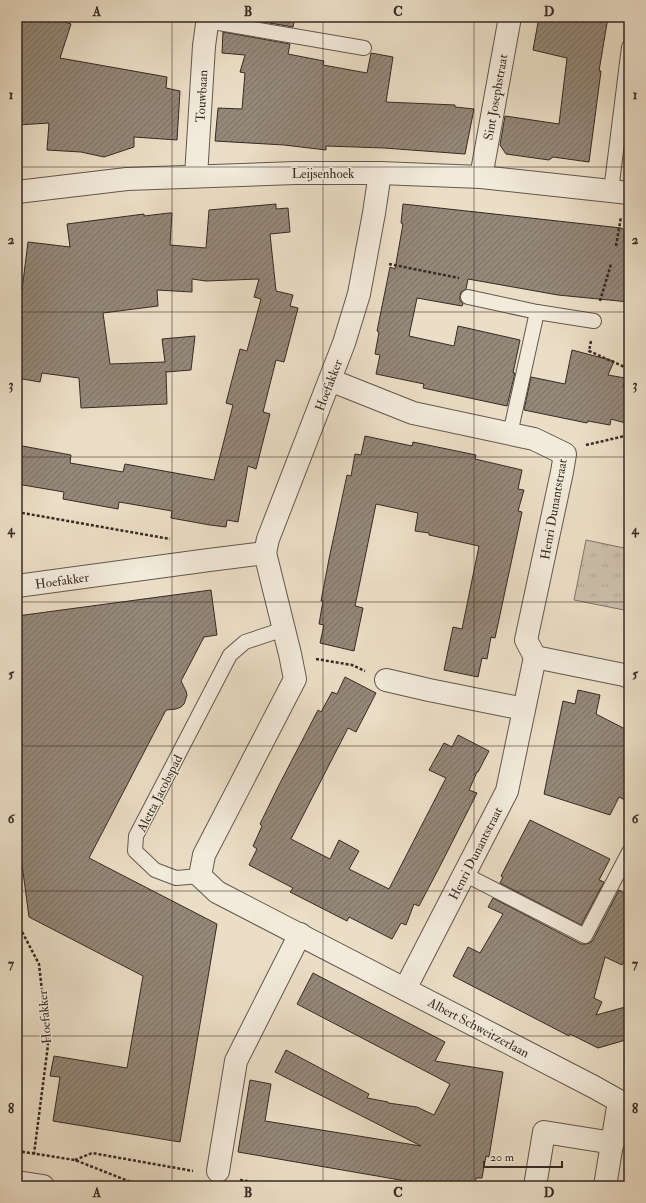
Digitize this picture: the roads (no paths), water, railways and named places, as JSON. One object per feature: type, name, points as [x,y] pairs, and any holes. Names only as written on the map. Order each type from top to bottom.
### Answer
[{"type":"street","name":"Sint Josephstraat","points":[[481,177],[510,17]]},
{"type":"street","name":"Touwbaan","points":[[196,176],[204,46],[208,19]]},
{"type":"street","name":"Leijsenhoek","points":[[17,192],[127,179],[295,173],[380,173],[481,177],[622,192]]},
{"type":"street","name":"Hoefakker","points":[[17,586],[265,553],[268,539],[344,343],[359,294],[380,173]]},
{"type":"street","name":"Henri Dunantstraat","points":[[330,380],[413,413],[534,439],[565,454],[526,640],[535,657],[506,791],[405,989]]},
{"type":"street","points":[[200,876],[204,855],[295,678],[265,553]]},
{"type":"street","points":[[535,657],[624,675],[629,678]]},
{"type":"street","points":[[386,680],[524,709]]},
{"type":"street","name":"Albert Schweitzerlaan","points":[[200,876],[218,892],[594,1087],[624,1100],[613,1143],[605,1186]]},
{"type":"street","points":[[207,1171],[236,1060],[300,934]]},
{"type":"street","points":[[535,1186],[544,1132],[613,1143]]},
{"type":"street","points":[[17,1182],[44,1186]]},
{"type":"lane","points":[[208,19],[364,48]]},
{"type":"lane","points":[[622,192],[629,47]]},
{"type":"lane","points":[[468,297],[537,312],[594,321]]},
{"type":"lane","points":[[510,434],[537,312]]},
{"type":"lane","name":"Aletta Jacobspad","points":[[200,876],[176,878],[155,870],[135,851],[136,836],[230,655],[245,642],[284,629]]},
{"type":"lane","points":[[464,874],[585,936],[629,852]]}]
